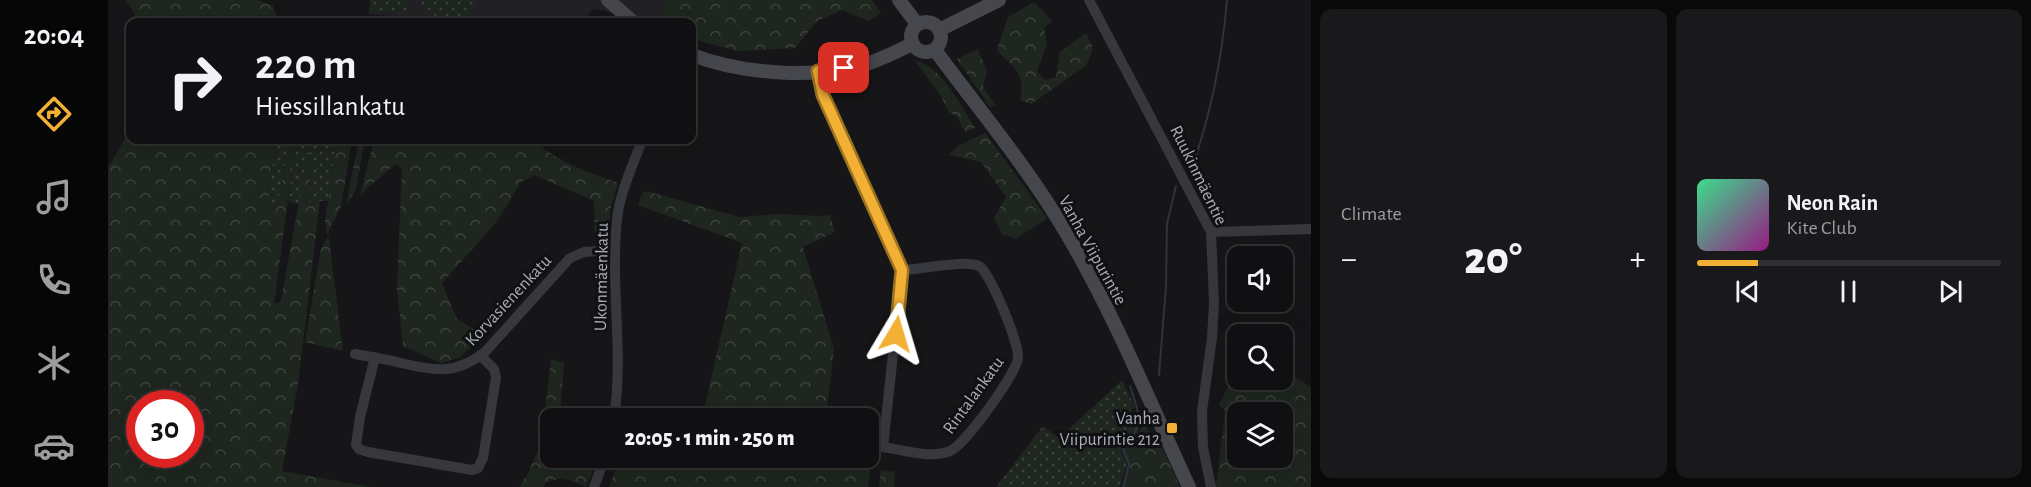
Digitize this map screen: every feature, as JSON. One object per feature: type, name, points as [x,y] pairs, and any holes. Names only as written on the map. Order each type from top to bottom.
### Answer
[{"type":"street","points":[[608,0],[628,18]]},
{"type":"street","points":[[898,0],[917,24]]},
{"type":"street","points":[[939,30],[999,0]]},
{"type":"street","name":"Ruukinmäentie","points":[[1089,0],[1211,232],[1214,303],[1203,411],[1203,447],[1211,487]]},
{"type":"street","points":[[932,23],[939,30],[940,40],[935,50],[920,51],[912,44],[910,33],[917,24],[932,23]]},
{"type":"street","points":[[696,57],[713,64],[744,70],[818,71],[868,63],[912,44]]},
{"type":"street","name":"Vanha Viipurintie","points":[[935,50],[1039,191],[1067,233],[1102,299],[1189,487]]},
{"type":"street","points":[[818,71],[819,82],[827,105],[902,270]]},
{"type":"street","name":"Ukonmäenkatu","points":[[615,408],[618,381],[615,250],[618,216],[624,189],[641,144]]},
{"type":"street","points":[[1211,232],[1311,229]]},
{"type":"street","name":"Korvasienenkatu","points":[[355,354],[422,368],[442,370],[462,367],[480,355],[570,258],[584,252],[615,250]]},
{"type":"street","name":"Rintalankatu","points":[[958,264],[980,267],[990,279],[1016,342],[1019,358],[1012,374],[961,444],[951,451],[932,455],[883,447],[902,270],[921,270],[958,264]]},
{"type":"street","points":[[375,357],[360,417],[356,445],[359,449],[472,470],[478,468],[483,458],[496,378],[494,369],[480,355]]},
{"type":"street","points":[[594,487],[601,468]]},
{"type":"shaded area","points":[[370,0],[667,0],[658,18],[641,18],[594,9],[585,18],[416,18],[368,14]]},
{"type":"green space","points":[[126,0],[258,0],[273,6],[277,18],[137,18]]},
{"type":"green space","points":[[372,0],[409,0],[405,15],[370,10]]},
{"type":"green space","points":[[418,0],[473,0],[476,3],[466,18],[436,17]]},
{"type":"green space","points":[[667,0],[872,0],[881,13],[869,21],[842,10],[817,21],[795,48],[738,51],[696,40],[696,18],[658,18]]},
{"type":"green space","points":[[1034,2],[1052,21],[1044,28],[1047,44],[1037,71],[1045,80],[1056,77],[1060,52],[1086,33],[1093,48],[1087,65],[1031,104],[1020,100],[1020,77],[1014,67],[997,50],[1008,17]]},
{"type":"green space","points":[[978,49],[987,71],[983,87],[995,105],[990,107],[957,59]]},
{"type":"green space","points":[[915,61],[925,64],[942,78],[975,128],[965,132],[957,117],[949,112],[939,93]]},
{"type":"green space","points":[[985,133],[1047,218],[1016,239],[1002,234],[994,218],[1006,197],[981,162],[949,155],[958,146]]},
{"type":"green space","points":[[126,137],[126,144],[277,144],[265,204],[276,210],[289,144],[295,144],[274,304],[281,301],[309,144],[313,144],[309,205],[320,201],[298,384],[282,471],[370,487],[108,487],[108,168]]},
{"type":"green space","points":[[277,144],[289,144],[276,210],[265,204]]},
{"type":"green space","points":[[295,144],[309,144],[299,204],[288,202]]},
{"type":"green space","points":[[313,144],[336,144],[328,201],[320,201],[309,206]]},
{"type":"green space","points":[[336,144],[351,144],[341,206],[327,235],[325,221]]},
{"type":"green space","points":[[358,144],[364,144],[356,188],[347,205]]},
{"type":"green space","points":[[373,144],[539,144],[563,160],[618,183],[610,211],[609,239],[595,239],[594,201],[534,175],[521,182],[497,221],[442,283],[457,319],[485,336],[458,358],[441,363],[403,346],[397,288],[402,168],[395,164],[360,195]]},
{"type":"green space","points":[[646,191],[740,217],[777,214],[830,215],[835,232],[803,247],[834,349],[827,408],[704,408],[742,243],[638,205],[642,193]]},
{"type":"green space","points":[[328,236],[343,351],[305,342],[321,249]]},
{"type":"green space","points":[[551,359],[564,363],[561,408],[545,408]]},
{"type":"green space","points":[[1293,376],[1311,387],[1311,487],[1216,487],[1225,411],[1219,404],[1227,389],[1293,390]]},
{"type":"green space","points":[[1122,380],[1135,407],[1130,411],[1137,417],[1138,433],[1121,451],[1127,463],[1120,487],[996,487],[1043,426],[1059,438]]},
{"type":"green space","points":[[1144,424],[1164,451],[1180,487],[1122,487],[1129,464],[1123,450]]},
{"type":"green space","points":[[540,446],[540,468],[594,469],[586,487],[563,478],[546,482],[543,487],[519,487]]},
{"type":"green space","points":[[616,468],[870,468],[868,487],[609,487]]},
{"type":"green space","points":[[881,470],[895,472],[894,487],[879,487]]},
{"type":"waterway","points":[[1191,170],[1215,86],[1227,0]]},
{"type":"waterway","points":[[1159,375],[1166,286],[1167,224],[1176,186]]},
{"type":"waterway","points":[[1123,487],[1129,464],[1123,450],[1138,426],[1138,413],[1130,386]]},
{"type":"place","name":"Vanha Viipurintie 212","points":[[1172,428]]},
{"type":"route","points":[[844,68],[818,71],[819,82],[836,126],[902,270],[896,334]]}]
